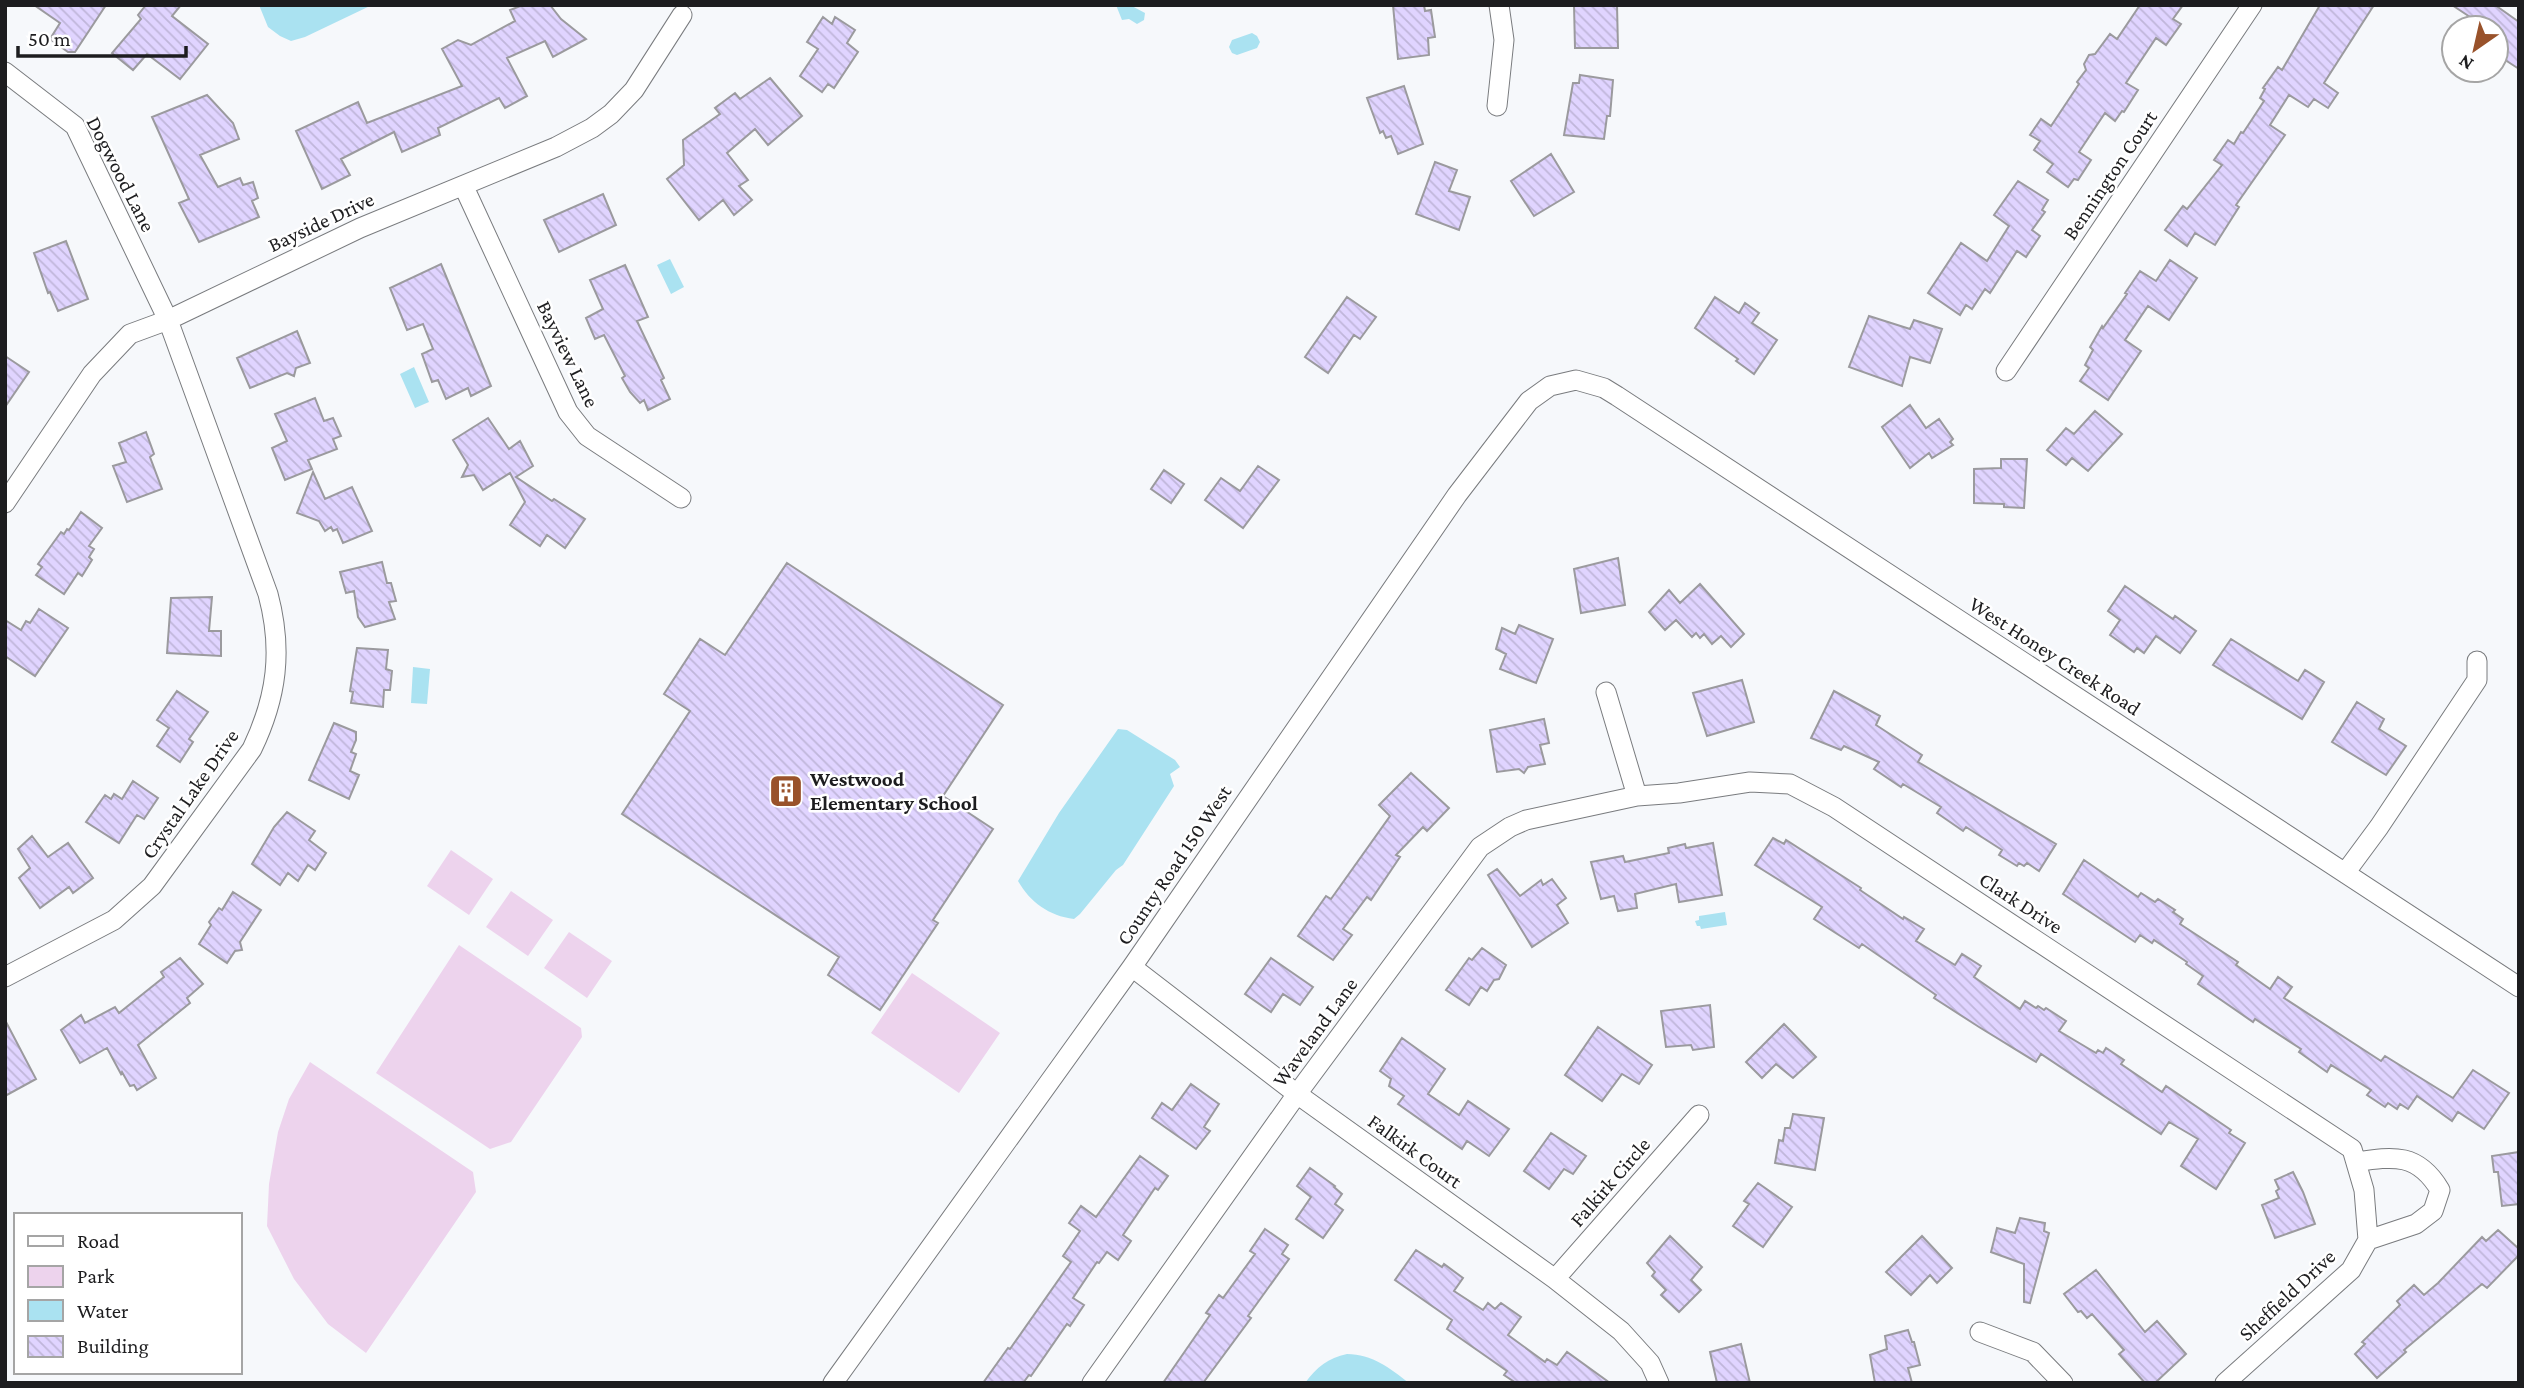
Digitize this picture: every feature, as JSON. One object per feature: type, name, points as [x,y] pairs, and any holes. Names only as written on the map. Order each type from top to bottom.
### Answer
[{"type":"street","points":[[1497,106],[1504,40],[1499,5]]},
{"type":"street","name":"Bennington Court","points":[[2006,371],[2252,5]]},
{"type":"street","name":"Bayside Drive","points":[[5,503],[92,374],[130,334],[168,320],[360,228],[556,148],[592,128],[611,114],[634,90],[682,15]]},
{"type":"street","name":"Dogwood Lane","points":[[5,72],[75,126],[168,320]]},
{"type":"street","name":"Bayview Lane","points":[[464,187],[568,412],[587,436],[681,498]]},
{"type":"street","name":"Crystal Lake Drive","points":[[5,977],[114,920],[152,886],[252,748],[272,699],[276,671],[275,621],[268,594],[168,320]]},
{"type":"street","name":"West Honey Creek Road","points":[[1560,382],[1576,380],[1616,396],[2519,987]]},
{"type":"street","name":"County Road 150 West","points":[[833,1383],[1132,967],[1457,495],[1529,401],[1560,382]]},
{"type":"street","points":[[2345,873],[2386,817],[2477,680],[2477,661]]},
{"type":"street","points":[[1606,692],[1637,796]]},
{"type":"street","name":"Clark Drive","points":[[1637,796],[1685,793],[1750,782],[1790,784],[1805,790],[2354,1156]]},
{"type":"street","name":"Waveland Lane","points":[[1092,1383],[1297,1094],[1480,847],[1526,820],[1637,796]]},
{"type":"street","name":"Falkirk Court","points":[[1132,967],[1297,1094],[1555,1279],[1621,1331],[1640,1349],[1657,1374],[1659,1383]]},
{"type":"street","name":"Falkirk Circle","points":[[1555,1279],[1699,1115]]},
{"type":"street","points":[[2354,1156],[2390,1157],[2411,1162],[2430,1172],[2441,1190],[2433,1211],[2416,1224],[2368,1240],[2364,1190],[2354,1156]]},
{"type":"street","name":"Sheffield Drive","points":[[2225,1383],[2351,1270],[2368,1240]]},
{"type":"street","points":[[1980,1332],[2034,1352],[2063,1383]]},
{"type":"green space","points":[[451,850],[493,879],[469,915],[427,886]]},
{"type":"green space","points":[[511,891],[553,920],[528,956],[486,927]]},
{"type":"green space","points":[[569,932],[612,961],[587,998],[544,968]]},
{"type":"green space","points":[[459,945],[581,1028],[582,1037],[511,1142],[490,1149],[376,1073]]},
{"type":"green space","points":[[912,973],[1000,1033],[959,1093],[871,1033]]},
{"type":"green space","points":[[310,1062],[473,1172],[476,1192],[366,1353],[328,1324],[294,1279],[267,1226],[269,1184],[278,1132],[289,1099]]},
{"type":"water","points":[[259,5],[372,5],[291,41],[268,27]]},
{"type":"water","points":[[1116,5],[1130,5],[1145,13],[1144,20],[1137,24],[1129,19],[1122,20]]},
{"type":"water","points":[[1252,33],[1260,42],[1257,48],[1237,55],[1232,53],[1229,47],[1232,40]]},
{"type":"water","points":[[670,259],[684,287],[671,294],[657,265]]},
{"type":"water","points":[[414,367],[429,402],[415,408],[400,374]]},
{"type":"water","points":[[413,667],[430,669],[427,704],[411,703]]},
{"type":"water","points":[[1118,729],[1127,730],[1175,760],[1180,767],[1170,774],[1174,786],[1123,865],[1080,914],[1074,919],[1056,915],[1041,907],[1018,881],[1059,813]]},
{"type":"water","points":[[1725,912],[1727,925],[1701,929],[1695,921],[1699,920],[1699,916]]},
{"type":"water","points":[[1347,1354],[1373,1359],[1409,1383],[1305,1383],[1323,1364]]},
{"type":"building","points":[[34,5],[106,5],[75,52],[68,52],[50,39],[60,23]]},
{"type":"building","points":[[146,5],[181,5],[172,16],[208,44],[180,79],[147,54],[133,70],[112,53],[141,19],[138,15]]},
{"type":"building","points":[[523,5],[550,5],[561,19],[586,39],[553,57],[545,41],[507,58],[527,96],[505,108],[499,98],[438,128],[440,135],[402,152],[394,132],[341,159],[350,175],[322,189],[296,131],[358,102],[367,123],[462,86],[442,49],[458,40],[471,45],[515,21],[510,10]]},
{"type":"building","points":[[1393,5],[1424,5],[1425,11],[1431,10],[1435,37],[1428,38],[1429,55],[1398,59]]},
{"type":"building","points":[[1574,5],[1617,5],[1618,48],[1575,48]]},
{"type":"building","points":[[2140,5],[2183,5],[2173,19],[2181,24],[2166,45],[2156,38],[2126,83],[2138,90],[2115,121],[2105,113],[2079,152],[2091,160],[2078,180],[2074,179],[2068,187],[2047,172],[2053,164],[2034,150],[2040,141],[2030,135],[2041,119],[2051,126],[2079,84],[2077,82],[2086,70],[2084,64],[2089,55],[2095,54],[2110,34],[2117,39]]},
{"type":"building","points":[[2320,5],[2374,5],[2324,83],[2338,93],[2328,108],[2314,99],[2308,107],[2289,95],[2270,125],[2285,135],[2236,205],[2239,207],[2215,245],[2195,233],[2187,246],[2165,230],[2183,206],[2187,209],[2222,165],[2214,160],[2228,140],[2234,144],[2241,132],[2243,133],[2264,101],[2260,98],[2265,89],[2263,88],[2278,67],[2282,70]]},
{"type":"building","points":[[2452,5],[2495,5],[2508,14],[2466,14]]},
{"type":"building","points":[[2510,16],[2519,22],[2519,69],[2510,63]]},
{"type":"building","points":[[823,17],[832,24],[835,17],[855,30],[847,43],[858,52],[834,88],[828,84],[822,92],[800,76],[818,49],[807,42]]},
{"type":"building","points":[[1580,75],[1613,80],[1610,116],[1607,116],[1604,139],[1564,135],[1573,83],[1579,83]]},
{"type":"building","points":[[770,78],[802,116],[768,145],[755,129],[727,153],[748,180],[739,186],[752,200],[734,215],[723,200],[699,220],[667,179],[684,165],[683,140],[720,114],[715,108],[735,93],[740,99]]},
{"type":"building","points":[[1404,86],[1423,144],[1398,154],[1391,136],[1386,138],[1383,131],[1380,133],[1367,98]]},
{"type":"building","points":[[207,95],[233,123],[239,139],[200,155],[218,187],[240,178],[243,185],[253,182],[258,198],[252,201],[259,217],[199,242],[179,203],[189,199],[152,117]]},
{"type":"building","points":[[1551,154],[1574,192],[1534,216],[1511,181]]},
{"type":"building","points":[[1435,162],[1457,170],[1449,191],[1470,197],[1459,230],[1416,214]]},
{"type":"building","points":[[2018,181],[2048,200],[2042,210],[2045,212],[2032,230],[2040,236],[2026,257],[2017,251],[1990,293],[1985,289],[1972,309],[1966,305],[1960,315],[1928,293],[1961,243],[1987,261],[2009,226],[1994,215]]},
{"type":"building","points":[[603,194],[616,225],[559,252],[544,220]]},
{"type":"building","points":[[66,241],[88,299],[58,311],[50,292],[48,293],[34,253]]},
{"type":"building","points":[[2170,260],[2197,278],[2169,320],[2148,306],[2125,340],[2141,351],[2108,400],[2080,381],[2089,368],[2085,365],[2093,350],[2090,347],[2140,271],[2156,281]]},
{"type":"building","points":[[441,264],[491,386],[471,396],[468,388],[446,399],[438,380],[432,382],[422,354],[433,349],[423,324],[407,330],[390,288]]},
{"type":"building","points":[[625,265],[648,317],[637,321],[664,378],[661,380],[670,399],[648,410],[644,400],[640,403],[630,392],[604,335],[595,339],[586,318],[603,309],[590,280]]},
{"type":"building","points":[[1347,297],[1376,317],[1360,339],[1354,335],[1328,373],[1305,357]]},
{"type":"building","points":[[1715,297],[1739,313],[1745,303],[1759,313],[1752,323],[1777,340],[1754,374],[1695,328]]},
{"type":"building","points":[[1869,316],[1910,329],[1914,320],[1942,329],[1930,363],[1910,357],[1902,386],[1849,367]]},
{"type":"building","points":[[297,331],[310,363],[296,368],[294,376],[287,373],[250,388],[237,358]]},
{"type":"building","points":[[5,356],[29,372],[5,407]]},
{"type":"building","points":[[315,398],[324,421],[333,418],[341,436],[333,439],[337,449],[308,460],[312,469],[285,480],[272,448],[287,441],[275,414]]},
{"type":"building","points":[[1910,405],[1926,428],[1939,419],[1953,439],[1950,442],[1953,445],[1932,458],[1929,453],[1910,468],[1882,427]]},
{"type":"building","points":[[2095,411],[2122,434],[2088,471],[2072,458],[2066,465],[2047,450],[2066,428],[2074,434]]},
{"type":"building","points":[[488,418],[509,449],[520,441],[533,466],[516,477],[585,519],[565,548],[547,535],[540,546],[510,525],[525,502],[510,473],[483,490],[474,475],[462,477],[468,465],[453,440]]},
{"type":"building","points":[[146,432],[154,454],[150,457],[162,489],[127,502],[113,466],[126,462],[119,443]]},
{"type":"building","points":[[2001,459],[2027,459],[2024,508],[1974,503],[1974,469],[2001,468]]},
{"type":"building","points":[[1258,466],[1279,480],[1243,528],[1205,500],[1221,478],[1240,491]]},
{"type":"building","points":[[1164,470],[1184,484],[1171,503],[1151,489]]},
{"type":"building","points":[[313,472],[325,499],[352,487],[372,531],[343,543],[337,529],[333,531],[331,527],[325,531],[319,521],[297,513]]},
{"type":"building","points":[[81,512],[102,528],[89,546],[94,549],[89,557],[92,560],[82,576],[78,573],[64,594],[36,575],[42,567],[38,564],[61,532],[64,534],[69,530]]},
{"type":"building","points":[[1618,558],[1625,605],[1581,613],[1574,569]]},
{"type":"building","points":[[382,562],[387,583],[391,583],[396,601],[389,602],[395,619],[365,627],[358,617],[354,591],[346,593],[340,572]]},
{"type":"building","name":"Westwood Elementary School","points":[[787,563],[1003,705],[943,796],[993,829],[933,920],[938,923],[880,1010],[828,975],[839,957],[622,814],[690,711],[664,694],[700,639],[725,655]]},
{"type":"building","points":[[1700,584],[1744,634],[1731,647],[1721,636],[1712,644],[1704,634],[1700,638],[1696,633],[1692,637],[1676,620],[1665,630],[1649,612],[1669,590],[1680,603]]},
{"type":"building","points":[[2125,586],[2173,619],[2175,616],[2196,631],[2180,653],[2156,636],[2144,653],[2137,648],[2134,652],[2110,635],[2120,620],[2108,611]]},
{"type":"building","points":[[212,597],[209,631],[221,631],[221,656],[167,653],[171,598]]},
{"type":"building","points":[[39,609],[68,628],[35,676],[5,656],[5,620],[21,630],[26,621],[30,623]]},
{"type":"building","points":[[1519,625],[1553,639],[1536,683],[1500,669],[1506,654],[1496,649],[1502,628],[1515,634]]},
{"type":"building","points":[[2231,639],[2298,681],[2305,670],[2324,682],[2302,719],[2213,665]]},
{"type":"building","points":[[357,648],[388,650],[386,669],[392,671],[390,690],[384,690],[383,707],[351,703],[353,692],[350,691]]},
{"type":"building","points":[[1742,680],[1754,722],[1707,736],[1693,693]]},
{"type":"building","points":[[177,691],[208,712],[189,739],[193,742],[180,762],[157,746],[169,728],[157,720]]},
{"type":"building","points":[[1834,691],[1880,716],[1876,725],[1922,755],[1918,762],[2056,844],[2039,871],[2027,863],[2024,866],[2019,863],[2017,866],[1999,855],[2002,850],[1966,827],[1963,831],[1937,813],[1941,807],[1903,784],[1901,787],[1874,769],[1879,762],[1844,746],[1841,750],[1811,738]]},
{"type":"building","points":[[2357,702],[2384,719],[2379,729],[2406,746],[2386,775],[2332,742]]},
{"type":"building","points":[[1544,719],[1549,743],[1540,745],[1545,764],[1528,767],[1524,773],[1519,769],[1497,772],[1490,730]]},
{"type":"building","points":[[334,723],[356,732],[351,752],[356,754],[350,771],[359,775],[349,799],[309,780]]},
{"type":"building","points":[[1411,773],[1449,808],[1427,831],[1423,827],[1396,855],[1400,857],[1371,900],[1367,897],[1343,929],[1352,935],[1333,960],[1298,936],[1326,896],[1331,899],[1390,816],[1379,805]]},
{"type":"building","points":[[133,781],[158,798],[144,819],[137,815],[119,843],[86,822],[105,795],[111,799],[114,794],[122,799]]},
{"type":"building","points":[[287,812],[315,831],[309,840],[326,853],[315,870],[308,865],[298,881],[288,873],[280,885],[252,864],[274,827]]},
{"type":"building","points":[[32,836],[48,857],[68,843],[93,878],[73,893],[69,887],[40,908],[19,878],[30,868],[18,849]]},
{"type":"building","points":[[1773,838],[1784,844],[1786,840],[1861,888],[1860,890],[1903,919],[1904,917],[1924,929],[1916,941],[1955,965],[1962,954],[1981,966],[1974,977],[2020,1009],[2025,1001],[2036,1008],[2046,1008],[2066,1021],[2059,1031],[2096,1053],[2098,1050],[2103,1053],[2106,1048],[2124,1060],[2121,1064],[2162,1092],[2166,1086],[2231,1130],[2229,1133],[2245,1143],[2216,1189],[2181,1166],[2198,1139],[2169,1122],[2161,1134],[2041,1054],[2036,1062],[1979,1027],[1934,998],[1936,995],[1862,944],[1859,948],[1814,919],[1822,907],[1755,865]]},
{"type":"building","points":[[1713,843],[1722,895],[1679,902],[1676,884],[1635,894],[1637,908],[1618,911],[1614,896],[1601,899],[1591,862],[1623,856],[1625,862],[1669,853],[1668,848],[1685,844],[1686,848]]},
{"type":"building","points":[[2084,860],[2138,897],[2141,893],[2155,902],[2158,899],[2175,910],[2173,912],[2183,919],[2180,924],[2238,962],[2236,965],[2270,989],[2278,977],[2292,987],[2284,998],[2381,1061],[2385,1056],[2453,1098],[2473,1070],[2509,1093],[2484,1129],[2458,1112],[2452,1121],[2417,1096],[2408,1109],[2400,1104],[2397,1109],[2388,1103],[2385,1107],[2367,1095],[2371,1090],[2331,1065],[2327,1072],[2299,1052],[2301,1049],[2255,1019],[2253,1022],[2198,984],[2203,976],[2154,940],[2152,943],[2140,935],[2135,942],[2063,894]]},
{"type":"building","points":[[1497,869],[1520,896],[1541,880],[1543,885],[1552,879],[1566,898],[1557,905],[1568,923],[1532,947],[1488,875]]},
{"type":"building","points":[[233,892],[261,910],[240,942],[242,950],[235,951],[227,963],[199,944],[211,925],[209,922],[219,908],[222,910]]},
{"type":"building","points":[[1482,948],[1506,965],[1499,979],[1494,980],[1487,991],[1481,987],[1469,1005],[1446,990],[1469,958],[1472,960]]},
{"type":"building","points":[[180,958],[203,984],[187,998],[190,1003],[138,1045],[156,1078],[137,1090],[134,1085],[130,1086],[107,1048],[80,1063],[61,1030],[81,1015],[85,1023],[115,1007],[119,1013],[164,977],[161,972]]},
{"type":"building","points":[[1271,958],[1313,987],[1300,1005],[1283,994],[1271,1012],[1245,994]]},
{"type":"building","points":[[1710,1005],[1714,1047],[1693,1050],[1691,1045],[1666,1047],[1661,1011]]},
{"type":"building","points":[[5,1020],[36,1079],[5,1096]]},
{"type":"building","points":[[1784,1024],[1816,1057],[1793,1078],[1776,1064],[1762,1078],[1746,1062]]},
{"type":"building","points":[[1598,1027],[1652,1065],[1639,1084],[1622,1074],[1602,1101],[1565,1075]]},
{"type":"building","points":[[1402,1038],[1445,1069],[1428,1094],[1459,1115],[1468,1101],[1509,1129],[1489,1156],[1467,1141],[1462,1149],[1398,1104],[1404,1096],[1389,1086],[1391,1079],[1380,1071]]},
{"type":"building","points":[[1191,1084],[1219,1104],[1204,1127],[1210,1131],[1196,1149],[1152,1118],[1162,1103],[1172,1110]]},
{"type":"building","points":[[1793,1114],[1824,1118],[1815,1170],[1775,1163],[1779,1140],[1783,1141],[1785,1128],[1790,1128]]},
{"type":"building","points":[[1551,1133],[1586,1156],[1573,1174],[1564,1169],[1549,1189],[1524,1171]]},
{"type":"building","points":[[2519,1152],[2519,1204],[2502,1206],[2498,1172],[2494,1172],[2492,1156]]},
{"type":"building","points":[[1140,1156],[1168,1176],[1158,1190],[1155,1188],[1123,1235],[1131,1241],[1118,1260],[1107,1252],[1099,1263],[1097,1262],[1073,1298],[1084,1305],[1070,1326],[1067,1324],[1031,1376],[1023,1383],[983,1383],[1071,1262],[1063,1256],[1080,1231],[1069,1223],[1081,1206],[1096,1217]]},
{"type":"building","points":[[1310,1168],[1342,1194],[1335,1204],[1343,1210],[1323,1238],[1296,1219],[1311,1197],[1297,1186]]},
{"type":"building","points":[[2293,1172],[2315,1224],[2275,1238],[2262,1205],[2279,1198],[2275,1180]]},
{"type":"building","points":[[1758,1183],[1792,1207],[1763,1247],[1733,1226],[1749,1204],[1744,1201]]},
{"type":"building","points":[[2020,1218],[2045,1223],[2044,1231],[2049,1233],[2030,1303],[2024,1302],[2024,1264],[1991,1252],[1997,1228],[2015,1233]]},
{"type":"building","points":[[1265,1229],[1288,1245],[1282,1254],[1289,1259],[1248,1316],[1251,1318],[1203,1383],[1163,1383],[1210,1315],[1206,1313],[1219,1295],[1223,1298],[1255,1254],[1250,1251]]},
{"type":"building","points":[[2498,1230],[2519,1249],[2519,1255],[2487,1288],[2482,1284],[2404,1350],[2406,1352],[2377,1378],[2355,1354],[2365,1344],[2362,1342],[2400,1305],[2397,1301],[2414,1285],[2424,1295],[2482,1237],[2486,1241]]},
{"type":"building","points":[[1670,1236],[1702,1267],[1691,1280],[1701,1290],[1679,1312],[1661,1295],[1666,1290],[1652,1276],[1655,1272],[1647,1263]]},
{"type":"building","points":[[1922,1236],[1952,1268],[1937,1283],[1930,1275],[1911,1295],[1886,1272]]},
{"type":"building","points":[[1416,1250],[1442,1267],[1444,1264],[1463,1278],[1454,1291],[1483,1310],[1488,1303],[1495,1309],[1501,1303],[1521,1317],[1508,1335],[1545,1362],[1547,1359],[1557,1365],[1567,1352],[1610,1383],[1516,1383],[1504,1375],[1507,1371],[1447,1329],[1452,1320],[1395,1280]]},
{"type":"building","points":[[2096,1270],[2145,1332],[2157,1321],[2186,1354],[2155,1383],[2145,1383],[2119,1354],[2124,1350],[2092,1314],[2087,1318],[2081,1311],[2078,1312],[2064,1294]]},
{"type":"building","points":[[1908,1330],[1920,1365],[1908,1368],[1912,1383],[1875,1383],[1870,1355],[1887,1349],[1885,1336]]},
{"type":"building","points":[[1741,1344],[1750,1383],[1717,1383],[1710,1352]]},
{"type":"place","name":"Westwood Elementary School","points":[[786,791]]}]
